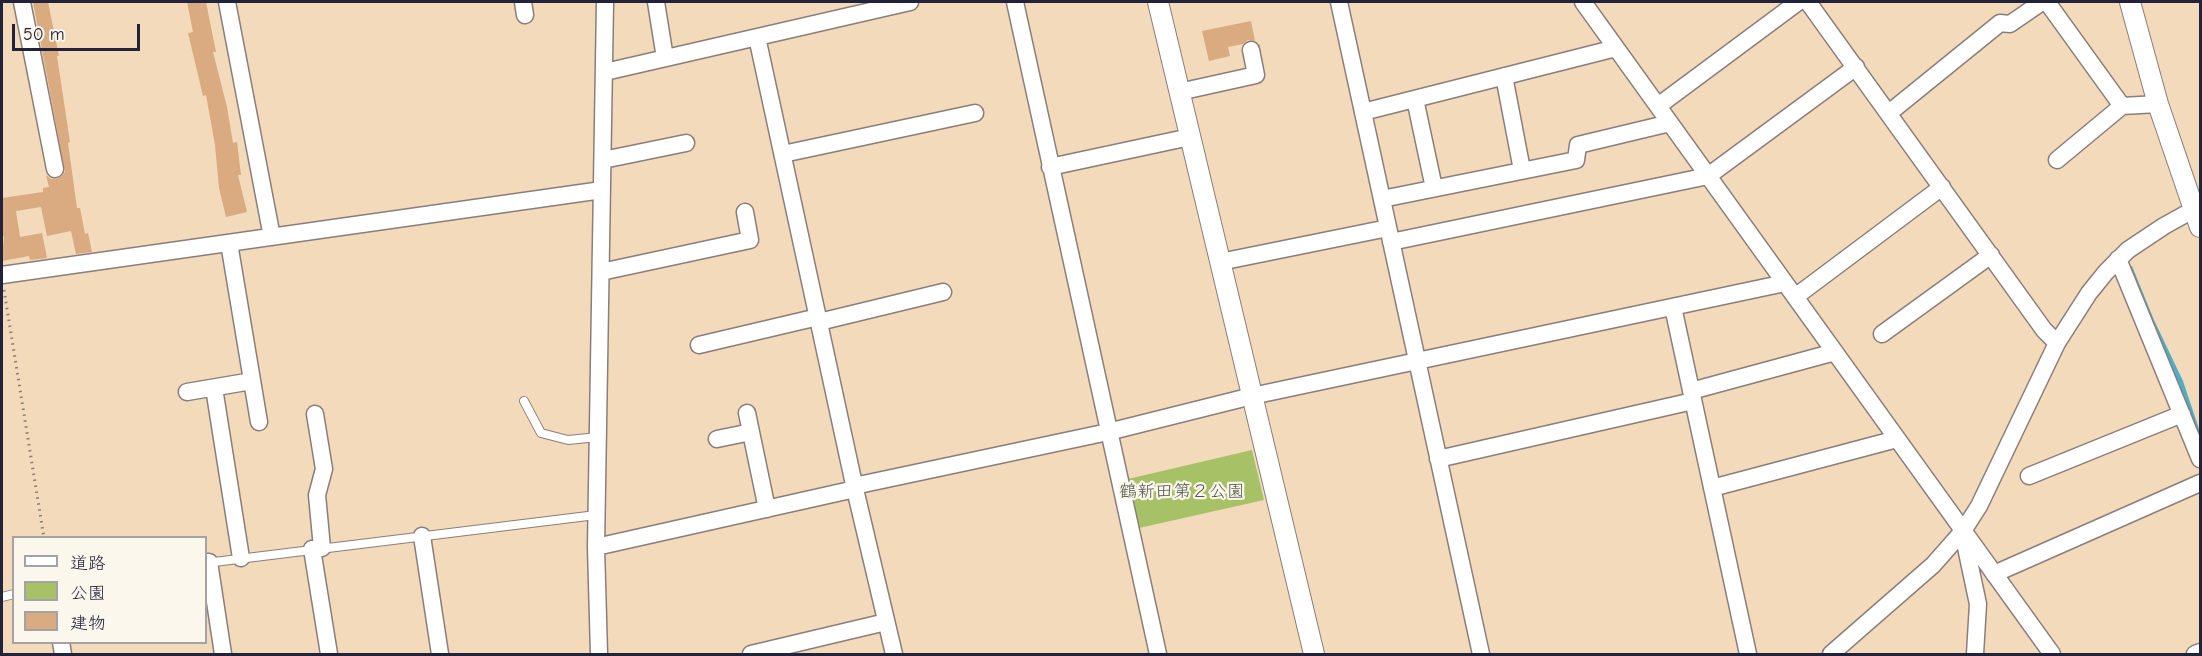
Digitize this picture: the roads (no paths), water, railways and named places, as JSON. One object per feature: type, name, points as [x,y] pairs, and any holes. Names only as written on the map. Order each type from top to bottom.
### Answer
[{"type":"street","points":[[22,2],[54,169]]},
{"type":"street","points":[[227,2],[272,237]]},
{"type":"street","points":[[598,654],[596,515],[605,2]]},
{"type":"street","points":[[656,2],[665,58]]},
{"type":"street","points":[[605,72],[910,2]]},
{"type":"street","points":[[1014,2],[1158,654]]},
{"type":"street","points":[[1158,2],[1314,654]]},
{"type":"street","points":[[1339,2],[1481,654]]},
{"type":"street","points":[[1583,2],[2052,654]]},
{"type":"street","points":[[1658,106],[1798,2]]},
{"type":"street","points":[[1808,2],[1857,67],[2044,330],[2057,343]]},
{"type":"street","points":[[1889,113],[2000,23],[2010,24],[2042,2]]},
{"type":"street","points":[[2047,2],[2122,106]]},
{"type":"street","points":[[1831,654],[1934,565],[1963,531],[1979,506],[2057,343],[2089,293],[2128,249],[2155,232],[2198,214],[2158,104],[2130,2]]},
{"type":"street","points":[[757,37],[854,488],[894,654]]},
{"type":"street","points":[[1363,112],[1616,48]]},
{"type":"street","points":[[1179,92],[1256,75],[1251,50]]},
{"type":"street","points":[[1220,262],[1389,235],[1708,176],[1857,67]]},
{"type":"street","points":[[1504,76],[1522,170]]},
{"type":"street","points":[[1415,99],[1434,188]]},
{"type":"street","points":[[2057,160],[2122,106],[2158,104]]},
{"type":"street","points":[[783,154],[975,112]]},
{"type":"street","points":[[1382,199],[1576,160],[1578,145],[1670,123]]},
{"type":"street","points":[[1050,167],[1190,137]]},
{"type":"street","points":[[603,160],[686,143]]},
{"type":"street","points":[[1795,297],[1942,187]]},
{"type":"street","points":[[2,282],[229,243],[602,190]]},
{"type":"street","points":[[601,272],[750,240],[745,212]]},
{"type":"street","points":[[229,243],[259,422]]},
{"type":"street","points":[[1882,334],[1991,255]]},
{"type":"street","points":[[2118,259],[2200,459]]},
{"type":"street","points":[[596,547],[1108,432],[1252,396],[1785,283]]},
{"type":"street","points":[[699,345],[943,292]]},
{"type":"street","points":[[1673,307],[1748,654]]},
{"type":"street","points":[[1438,459],[1692,396],[1835,352]]},
{"type":"street","points":[[187,392],[252,381]]},
{"type":"street","points":[[214,388],[241,558]]},
{"type":"street","points":[[747,413],[767,509]]},
{"type":"street","points":[[315,414],[324,469],[317,495],[317,549],[329,654]]},
{"type":"street","points":[[2029,476],[2182,414]]},
{"type":"street","points":[[717,439],[751,432]]},
{"type":"street","points":[[1712,488],[1896,439]]},
{"type":"street","points":[[1994,574],[2200,483]]},
{"type":"street","points":[[1963,531],[1978,604],[1975,654]]},
{"type":"street","points":[[422,536],[440,654]]},
{"type":"street","points":[[207,562],[223,654]]},
{"type":"street","points":[[751,654],[886,622]]},
{"type":"street","points":[[2195,654],[2200,652]]},
{"type":"lane","points":[[524,401],[541,433],[568,440],[598,437]]},
{"type":"lane","points":[[207,562],[596,515]]},
{"type":"water","points":[[2132,266],[2183,381],[2200,432],[2200,450],[2126,268]]},
{"type":"park label","name":"鶴新田第２公園","points":[[1182,492]]}]
